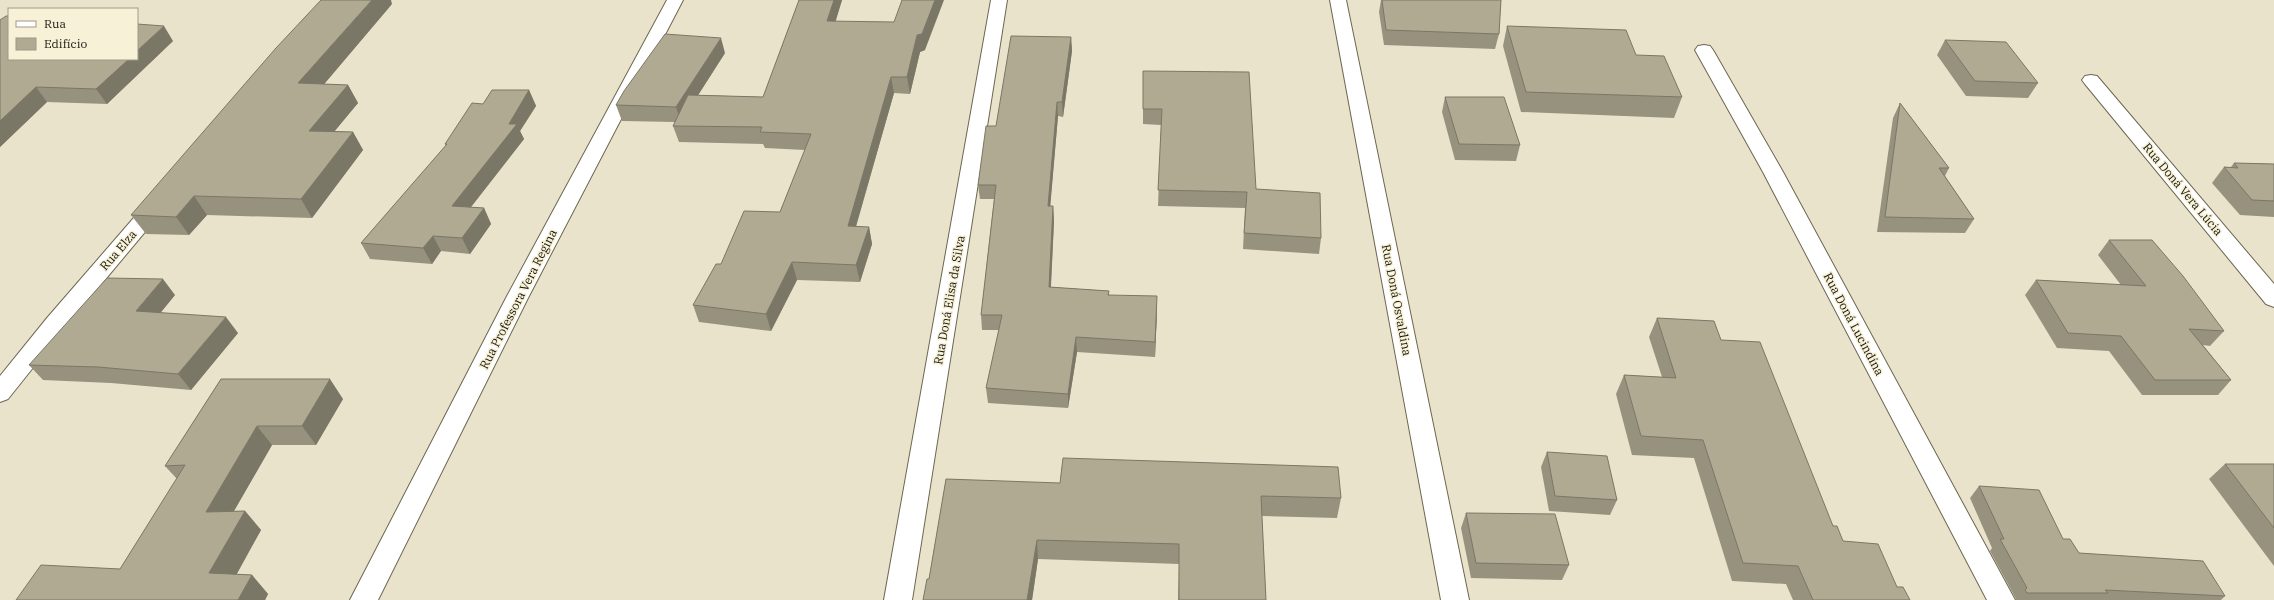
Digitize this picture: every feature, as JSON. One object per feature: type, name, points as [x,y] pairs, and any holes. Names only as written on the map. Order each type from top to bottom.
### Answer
[{"type":"street","name":"Rua Professora Vera Regina","points":[[364,600],[517,298],[675,0]]},
{"type":"street","name":"Rua Doná Elisa da Silva","points":[[898,600],[999,0]]},
{"type":"street","name":"Rua Doná Osvaldina","points":[[1338,0],[1455,600]]},
{"type":"street","name":"Rua Doná Lucindína","points":[[1704,50],[1773,172],[2001,600]]},
{"type":"street","name":"Rua Doná Vera Lúcia","points":[[2091,80],[2274,299]]},
{"type":"street","name":"Rua Elza","points":[[0,393],[55,324],[168,192]]},
{"type":"building","points":[[321,0],[372,0],[298,83],[348,85],[309,131],[353,132],[301,199],[194,196],[176,217],[131,215],[276,48]]},
{"type":"building","points":[[799,0],[834,0],[827,21],[894,22],[902,0],[935,0],[922,34],[917,35],[907,77],[891,77],[848,226],[869,227],[856,265],[792,262],[766,314],[693,305],[716,264],[721,264],[744,211],[780,212],[811,134],[760,132],[762,127],[673,126],[688,95],[763,97]]},
{"type":"building","points":[[1382,0],[1501,0],[1499,34],[1386,30]]},
{"type":"building","points":[[8,16],[8,60],[128,60],[96,89],[36,87],[0,121],[0,20]]},
{"type":"building","points":[[138,24],[164,26],[138,50]]},
{"type":"building","points":[[1507,26],[1626,30],[1636,55],[1664,56],[1682,97],[1526,92]]},
{"type":"building","points":[[665,34],[721,38],[676,107],[616,105],[624,91]]},
{"type":"building","points":[[1011,36],[1071,37],[1062,102],[1057,102],[1048,206],[1053,206],[1049,287],[1109,291],[1108,295],[1157,296],[1155,342],[1076,337],[1068,394],[986,388],[1002,315],[981,315],[996,185],[978,185],[986,126],[996,126]]},
{"type":"building","points":[[1945,40],[2006,42],[2038,83],[1975,81]]},
{"type":"building","points":[[1143,71],[1249,72],[1256,189],[1320,193],[1321,238],[1244,233],[1247,192],[1158,190],[1162,109],[1143,109]]},
{"type":"building","points":[[492,90],[529,90],[509,124],[517,124],[452,206],[484,208],[462,238],[433,236],[423,248],[361,243],[447,144],[445,144],[472,103],[483,104]]},
{"type":"building","points":[[1445,97],[1504,97],[1520,145],[1459,144]]},
{"type":"building","points":[[1900,103],[1949,168],[1939,168],[1974,219],[1885,217]]},
{"type":"building","points":[[2234,163],[2274,164],[2274,201],[2252,200],[2224,167],[2238,168]]},
{"type":"building","points":[[2109,240],[2152,240],[2183,276],[2224,331],[2189,329],[2231,380],[2155,380],[2121,336],[2068,333],[2036,280],[2146,286]]},
{"type":"building","points":[[107,278],[163,279],[136,311],[226,317],[178,374],[98,367],[29,365]]},
{"type":"building","points":[[1657,318],[1714,321],[1721,340],[1760,342],[1833,526],[1837,526],[1843,541],[1878,544],[1897,587],[1903,587],[1910,600],[1813,600],[1798,566],[1743,563],[1703,440],[1641,436],[1624,375],[1676,378]]},
{"type":"building","points":[[221,379],[330,379],[302,426],[257,426],[206,512],[245,511],[209,573],[252,575],[238,600],[16,600],[41,565],[120,569],[185,465],[165,466]]},
{"type":"building","points":[[1547,452],[1607,456],[1617,500],[1555,496]]},
{"type":"building","points":[[1063,458],[1338,467],[1341,498],[1261,496],[1266,600],[1179,600],[1179,544],[1037,540],[1027,600],[923,600],[927,579],[929,579],[946,479],[1060,483]]},
{"type":"building","points":[[2225,464],[2274,464],[2274,528]]},
{"type":"building","points":[[1979,486],[2039,490],[2063,539],[2070,539],[2079,553],[2203,561],[2225,596],[2105,590],[2108,593],[2027,593],[2025,590],[2027,588],[2000,539],[2004,539]]},
{"type":"building","points":[[1466,513],[1555,514],[1569,565],[1476,563]]}]
